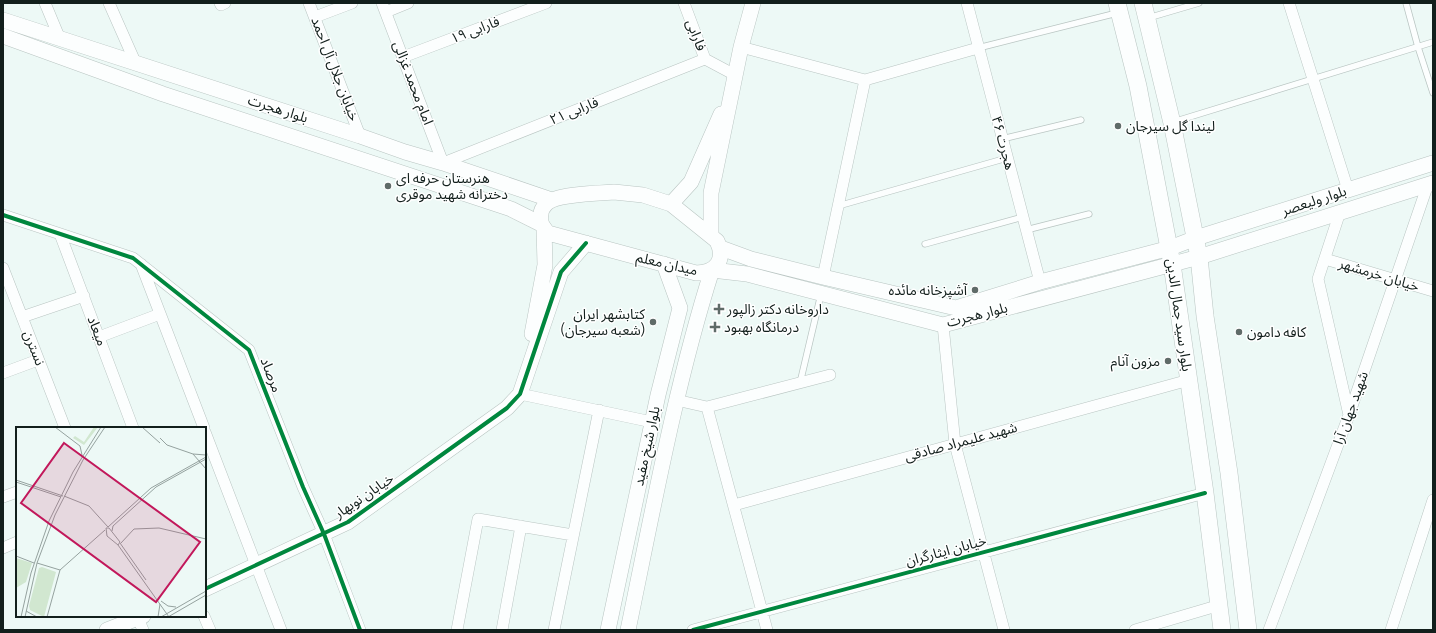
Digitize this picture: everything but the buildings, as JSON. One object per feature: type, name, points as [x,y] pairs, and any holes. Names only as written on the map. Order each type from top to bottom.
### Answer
[{"type":"main road","points":[[711,235],[711,193],[733,82],[753,3]]},
{"type":"main road","name":"بلوار سید جمال الدین","points":[[1118,8],[1138,86],[1171,256],[1205,493],[1222,630]]},
{"type":"main road","name":"بلوار سید جمال الدین","points":[[1145,11],[1172,123],[1196,238],[1205,316],[1229,473],[1248,630]]},
{"type":"main road","name":"بلوار هجرت","points":[[3,20],[552,200]]},
{"type":"main road","name":"بلوار هجرت","points":[[3,36],[163,94],[511,209],[542,226]]},
{"type":"main road","points":[[671,204],[691,182],[733,82]]},
{"type":"main road","name":"بلوار ولیعصر","points":[[1171,256],[1196,238],[1433,163]]},
{"type":"main road","points":[[691,182],[701,190],[711,193]]},
{"type":"main road","name":"بلوار ولیعصر","points":[[1171,256],[1199,257],[1431,184]]},
{"type":"main road","points":[[520,394],[545,265],[540,215],[546,204],[552,200],[581,194],[614,192],[643,195],[671,204],[711,235],[717,241],[720,248]]},
{"type":"main road","name":"میدان معلم","points":[[542,226],[548,233],[696,273],[704,273],[712,270],[721,256],[720,248]]},
{"type":"main road","points":[[520,394],[561,272],[586,243]]},
{"type":"main road","name":"بلوار هجرت","points":[[720,248],[752,259],[956,308],[1040,282],[1171,256]]},
{"type":"main road","name":"بلوار هجرت","points":[[712,270],[747,274],[943,325],[1171,256]]},
{"type":"main road","points":[[664,264],[680,308],[690,307],[698,312]]},
{"type":"main road","points":[[545,265],[556,268],[561,272]]},
{"type":"main road","name":"بلوار شیخ مفید","points":[[628,630],[676,400],[698,312],[712,270]]},
{"type":"main road","name":"بلوار شیخ مفید","points":[[608,630],[652,422],[680,308]]},
{"type":"main road","name":"خیابان نوبهار","points":[[206,589],[348,522],[507,408],[520,394]]},
{"type":"main road","points":[[107,630],[140,620]]},
{"type":"street","points":[[45,3],[60,39]]},
{"type":"street","points":[[109,3],[136,64]]},
{"type":"street","points":[[220,3],[221,5],[225,3]]},
{"type":"street","name":"خیابان جلال آل احمد","points":[[309,3],[360,136]]},
{"type":"street","points":[[315,17],[352,3]]},
{"type":"street","points":[[384,7],[408,3]]},
{"type":"street","name":"فارابی ۱۹","points":[[403,58],[524,7],[546,3]]},
{"type":"street","name":"فارابی","points":[[684,3],[705,59],[733,82]]},
{"type":"street","name":"هجرت ۴۶","points":[[967,3],[1040,282]]},
{"type":"street","points":[[1289,3],[1348,190]]},
{"type":"street","name":"امام محمد غزالی","points":[[384,7],[443,163]]},
{"type":"street","points":[[741,47],[865,80],[978,48]]},
{"type":"street","name":"فارابی ۲۱","points":[[443,163],[705,59]]},
{"type":"street","points":[[823,277],[865,80]]},
{"type":"street","name":"شهید جهان آرا","points":[[1269,630],[1349,415],[1431,184]]},
{"type":"street","points":[[1340,212],[1318,279],[1349,415]]},
{"type":"street","name":"مرصاد","points":[[3,215],[133,258],[249,350],[303,487],[324,534],[360,630]]},
{"type":"street","name":"میعاد","points":[[60,234],[133,427]]},
{"type":"street","name":"خیابان خرمشهر","points":[[1325,259],[1433,291]]},
{"type":"street","points":[[140,263],[204,427]]},
{"type":"street","name":"نسترن","points":[[3,268],[65,427]]},
{"type":"street","points":[[22,317],[84,296]]},
{"type":"street","points":[[99,337],[160,314]]},
{"type":"street","points":[[943,325],[955,444],[1004,630]]},
{"type":"street","points":[[3,373],[38,360]]},
{"type":"street","points":[[676,400],[707,407],[830,375]]},
{"type":"street","name":"شهید علیمراد صادقی","points":[[734,505],[1189,380]]},
{"type":"street","points":[[520,394],[652,422]]},
{"type":"street","points":[[707,407],[767,630]]},
{"type":"street","points":[[554,630],[599,410]]},
{"type":"street","points":[[206,435],[281,630]]},
{"type":"street","points":[[3,497],[16,492]]},
{"type":"street","name":"خیابان ایثارگران","points":[[693,630],[1205,493]]},
{"type":"street","points":[[1391,630],[1433,500]]},
{"type":"street","points":[[457,630],[478,519],[573,535]]},
{"type":"street","points":[[502,630],[521,526]]},
{"type":"street","points":[[3,548],[16,542]]},
{"type":"street","points":[[1135,630],[1220,605]]},
{"type":"street","points":[[204,617],[210,630]]},
{"type":"lane","points":[[1145,11],[1199,3]]},
{"type":"lane","points":[[1406,3],[1433,93]]},
{"type":"lane","points":[[978,48],[1118,8]]},
{"type":"lane","points":[[1172,123],[1433,42]]},
{"type":"lane","points":[[1002,139],[1081,120]]},
{"type":"lane","points":[[838,206],[1007,158]]},
{"type":"lane","points":[[1026,230],[1089,214]]},
{"type":"lane","points":[[925,244],[1022,217]]},
{"type":"lane","points":[[799,383],[821,293]]},
{"type":"cycle path","points":[[3,215],[133,258],[249,350],[303,487],[324,534],[360,630]]},
{"type":"cycle path","points":[[206,589],[348,522],[507,408],[520,394],[561,272],[586,243]]},
{"type":"cycle path","points":[[693,630],[1205,493]]},
{"type":"place","name":"لیندا گل سیرجان","points":[[1118,126]]},
{"type":"place","name":"هنرستان حرفه ای دخترانه شهید موقری","points":[[388,186]]},
{"type":"place","name":"آشپزخانه مائده","points":[[975,290]]},
{"type":"place","name":"داروخانه دکتر زالپور","points":[[719,309]]},
{"type":"place","name":"کتابشهر ایران (شعبه سیرجان)","points":[[653,322]]},
{"type":"place","name":"درمانگاه بهبود","points":[[715,327]]},
{"type":"place","name":"کافه دامون","points":[[1239,332]]},
{"type":"place","name":"مزون آنام","points":[[1168,361]]}]
